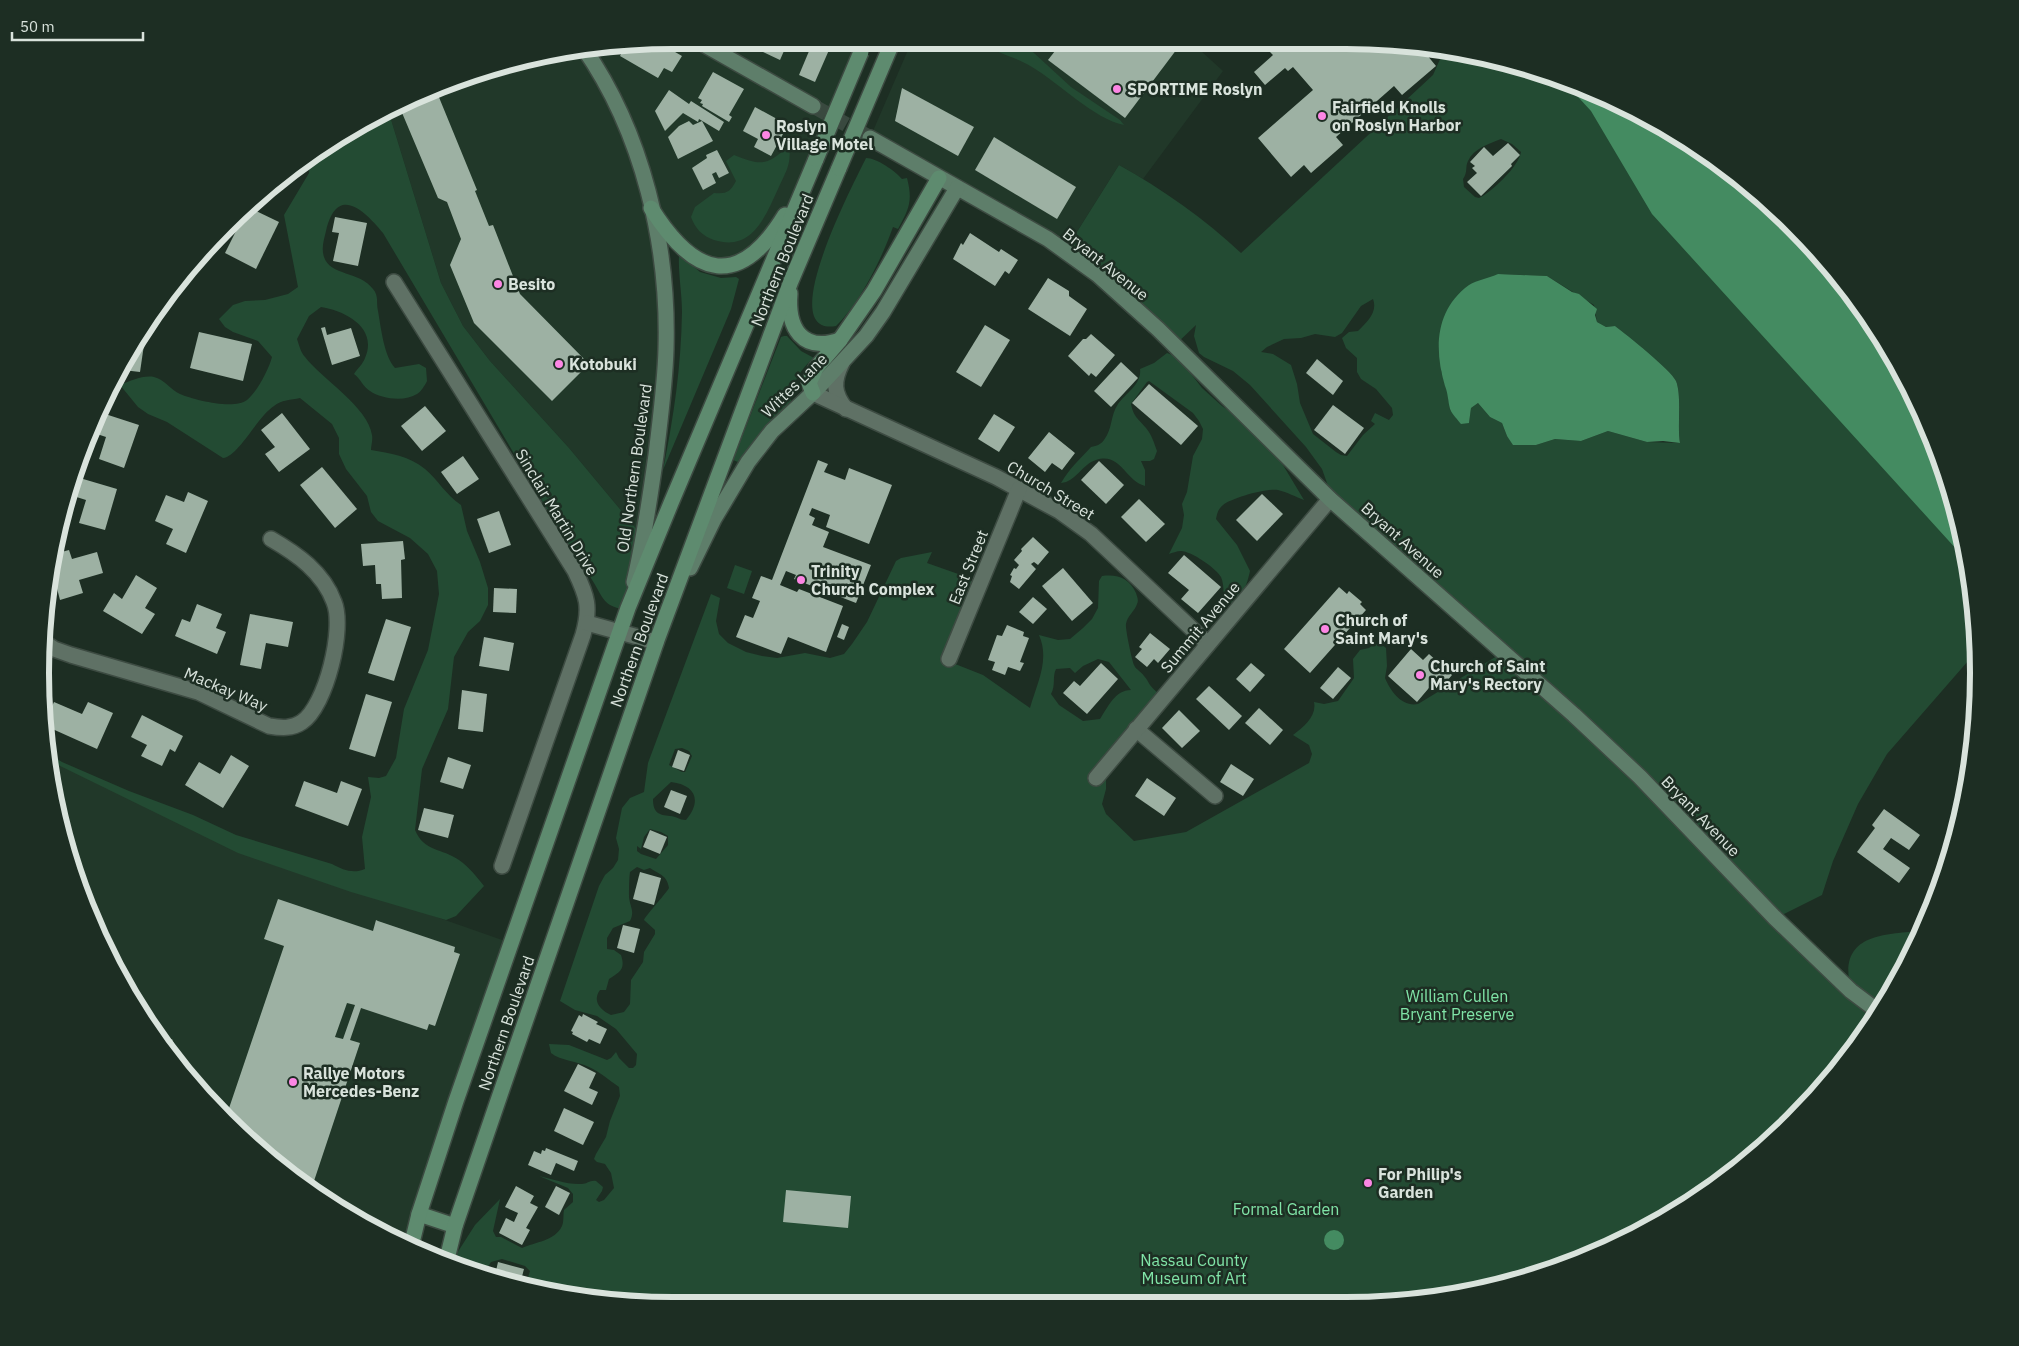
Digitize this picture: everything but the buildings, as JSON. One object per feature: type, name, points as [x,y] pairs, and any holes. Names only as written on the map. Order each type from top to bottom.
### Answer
[{"type":"main road","points":[[712,49],[813,106]]},
{"type":"main road","name":"Northern Boulevard","points":[[413,1240],[419,1214],[456,1101],[628,608],[863,49]]},
{"type":"main road","name":"Northern Boulevard","points":[[447,1255],[656,642],[791,281],[889,49]]},
{"type":"main road","points":[[592,54],[595,64]]},
{"type":"main road","name":"Old Northern Boulevard","points":[[588,55],[623,119],[634,147],[651,208],[666,298],[666,350],[662,402],[649,508],[628,608]]},
{"type":"main road","name":"Bryant Avenue","points":[[870,138],[1048,239],[1098,275],[1158,330],[1330,499],[1574,715],[1640,777],[1775,918],[1851,991],[1873,1007]]},
{"type":"main road","points":[[651,208],[668,231],[696,258],[710,265],[731,266],[753,255],[768,240],[790,208],[816,159]]},
{"type":"main road","points":[[812,393],[809,383],[812,374],[840,340],[874,291],[940,178]]},
{"type":"main road","name":"Wittes Lane","points":[[667,614],[733,485],[767,437],[842,363],[866,336],[883,312],[957,188]]},
{"type":"main road","points":[[791,281],[789,300],[791,313],[797,330],[805,340],[818,345],[840,340]]},
{"type":"main road","points":[[419,1214],[456,1226]]},
{"type":"street","name":"Sinclair Martin Drive","points":[[394,282],[575,571],[586,594],[589,608],[586,623],[502,866]]},
{"type":"street","points":[[842,363],[836,375],[835,389],[846,409]]},
{"type":"street","name":"Church Street","points":[[812,393],[1019,489],[1059,511],[1091,534],[1208,644]]},
{"type":"street","name":"East Street","points":[[949,658],[1019,489]]},
{"type":"street","name":"Summit Avenue","points":[[1096,778],[1330,499]]},
{"type":"street","name":"Mackay Way","points":[[50,646],[71,655],[198,692],[269,726],[280,728],[295,726],[306,720],[310,714],[327,678],[338,632],[338,612],[329,590],[313,569],[294,553],[271,539]]},
{"type":"street","points":[[586,623],[656,642]]},
{"type":"street","points":[[1136,730],[1215,796]]},
{"type":"shaded area","points":[[673,49],[860,49],[816,159],[790,208],[761,249],[710,265],[659,220],[666,298],[644,538],[569,448],[490,361],[463,326],[441,283],[390,117],[434,96],[472,82],[511,70],[592,54],[632,50]]},
{"type":"shaded area","points":[[908,49],[1199,49],[1223,71],[1143,179],[1119,165],[1065,251],[870,138]]},
{"type":"shaded area","points":[[1573,92],[1622,113],[1658,132],[1693,154],[1758,204],[1815,261],[1865,326],[1887,361],[1906,397],[1923,434],[1937,472],[1949,511],[1958,551],[1652,214],[1591,111]]},
{"type":"shaded area","points":[[1498,274],[1547,276],[1572,292],[1579,294],[1597,309],[1595,315],[1597,322],[1606,327],[1615,326],[1658,361],[1676,381],[1678,387],[1680,443],[1647,442],[1608,431],[1581,441],[1555,439],[1536,445],[1513,445],[1502,423],[1490,417],[1478,403],[1471,408],[1469,423],[1461,424],[1450,409],[1441,372],[1439,358],[1440,331],[1449,306],[1458,295],[1472,283]]},
{"type":"shaded area","points":[[55,762],[254,853],[511,943],[413,1240],[361,1214],[293,1168],[261,1142],[232,1114],[204,1085],[178,1053],[132,985],[96,912],[70,835]]},
{"type":"shaded area","points":[[1334,1230],[1341,1233],[1344,1240],[1341,1247],[1334,1250],[1327,1247],[1324,1240],[1327,1233]]},
{"type":"green space","points":[[991,49],[1030,49],[1071,87],[1120,120],[1124,125],[1101,116],[1032,67]]},
{"type":"green space","points":[[1441,56],[1508,70],[1547,82],[1585,96],[1658,132],[1693,154],[1758,204],[1815,261],[1841,293],[1887,361],[1923,434],[1937,472],[1949,511],[1958,551],[1965,592],[1970,659],[1887,754],[1858,804],[1833,861],[1822,895],[1776,918],[1851,990],[1848,972],[1850,958],[1857,948],[1866,941],[1878,936],[1914,932],[1887,985],[1841,1053],[1815,1085],[1758,1142],[1693,1192],[1658,1214],[1585,1250],[1547,1264],[1508,1276],[1427,1292],[1387,1296],[1346,1297],[632,1296],[592,1292],[527,1280],[530,1271],[525,1266],[502,1259],[491,1262],[487,1269],[454,1257],[475,1225],[500,1199],[493,1231],[496,1237],[501,1237],[522,1248],[555,1235],[563,1224],[564,1210],[573,1202],[573,1194],[568,1188],[539,1176],[571,1184],[584,1184],[596,1181],[603,1187],[596,1200],[599,1202],[604,1200],[614,1188],[611,1173],[605,1164],[594,1159],[606,1137],[620,1096],[619,1087],[589,1067],[555,1056],[551,1053],[549,1044],[569,1045],[607,1060],[616,1052],[629,1068],[633,1068],[636,1065],[637,1054],[616,1029],[597,1016],[575,1010],[560,1001],[599,886],[605,875],[618,860],[619,849],[616,838],[622,808],[630,798],[644,792],[648,763],[711,594],[720,598],[716,621],[719,634],[728,643],[746,652],[762,656],[777,658],[805,653],[830,658],[844,654],[867,622],[896,561],[901,558],[932,552],[927,563],[961,575],[977,584],[961,642],[962,648],[959,653],[945,660],[983,675],[1030,708],[1043,662],[1042,644],[1039,635],[1058,640],[1070,639],[1092,619],[1098,608],[1099,581],[1102,576],[1122,578],[1133,588],[1138,600],[1126,624],[1134,665],[1168,705],[1157,709],[1106,768],[1106,789],[1102,804],[1106,814],[1134,841],[1186,832],[1309,763],[1312,754],[1309,745],[1293,735],[1312,716],[1314,702],[1324,704],[1338,701],[1354,678],[1353,659],[1360,650],[1369,648],[1374,644],[1382,645],[1386,648],[1387,666],[1385,678],[1390,688],[1402,701],[1412,704],[1418,704],[1497,656],[1332,497],[1322,469],[1306,447],[1250,385],[1233,371],[1199,353],[1194,336],[1196,325],[1174,346],[1065,251],[1119,165],[1183,205],[1241,253],[1433,75]],"holes":[[[1501,139],[1512,144],[1521,152],[1519,158],[1504,178],[1484,195],[1479,198],[1475,197],[1464,187],[1463,179],[1467,163],[1474,153],[1482,147]],[[1498,274],[1547,276],[1594,305],[1597,322],[1606,327],[1615,326],[1666,369],[1676,381],[1679,394],[1680,443],[1647,442],[1608,431],[1581,441],[1555,439],[1536,445],[1507,436],[1502,423],[1490,417],[1478,403],[1471,408],[1469,423],[1450,410],[1448,394],[1441,371]],[[1373,299],[1374,308],[1368,320],[1358,331],[1349,332],[1342,338],[1346,348],[1357,358],[1357,372],[1361,379],[1376,389],[1392,408],[1393,415],[1389,420],[1375,413],[1371,421],[1375,424],[1363,435],[1347,456],[1336,452],[1313,434],[1300,403],[1291,365],[1273,354],[1261,352],[1284,339],[1301,338],[1315,334],[1335,337],[1342,333],[1361,306]],[[1098,659],[1109,662],[1131,690],[1116,696],[1100,719],[1083,721],[1059,705],[1051,694],[1056,669],[1070,668],[1075,673],[1083,666]],[[682,748],[689,751],[692,756],[685,772],[669,765],[675,749]],[[671,782],[691,790],[695,800],[691,813],[686,820],[660,814],[655,810],[653,799]],[[650,829],[661,832],[668,836],[668,845],[656,859],[637,851],[637,846],[641,849],[644,837]],[[637,867],[644,870],[650,868],[665,878],[669,888],[644,920],[655,930],[655,934],[644,952],[643,962],[631,980],[630,1004],[624,1012],[611,1015],[598,1005],[597,998],[600,990],[606,990],[609,979],[621,970],[623,964],[621,955],[614,950],[607,949],[607,938],[613,928],[630,921],[632,912],[629,897],[630,872]]]},
{"type":"green space","points":[[390,117],[441,283],[463,326],[490,361],[569,448],[644,538],[623,609],[612,606],[602,597],[591,578],[579,563],[383,233],[360,210],[344,205],[337,208],[331,217],[323,247],[323,254],[327,263],[339,271],[361,279],[373,289],[377,297],[377,308],[384,341],[391,363],[395,368],[419,364],[426,368],[427,381],[418,393],[400,399],[380,396],[368,389],[354,374],[364,360],[368,347],[367,338],[357,323],[340,312],[331,309],[321,307],[309,316],[297,339],[300,349],[313,366],[354,404],[362,414],[369,425],[372,435],[371,450],[399,456],[419,465],[430,473],[451,497],[461,505],[467,531],[488,588],[488,605],[480,621],[468,632],[454,657],[448,709],[422,769],[415,830],[428,846],[453,856],[463,863],[484,886],[456,916],[446,920],[351,892],[238,853],[56,764],[55,757],[129,791],[193,815],[236,835],[332,864],[348,871],[365,869],[362,837],[371,797],[368,777],[379,778],[386,776],[396,758],[404,709],[428,650],[439,594],[437,571],[428,554],[410,538],[378,521],[371,512],[367,496],[346,469],[339,454],[339,438],[332,424],[300,398],[283,401],[274,406],[261,418],[242,444],[229,456],[223,458],[167,422],[148,414],[138,407],[120,385],[145,377],[154,377],[180,394],[195,399],[224,404],[241,403],[255,392],[272,357],[258,341],[233,332],[225,327],[219,319],[233,305],[245,301],[265,300],[288,294],[298,287],[284,215],[309,173],[309,166],[326,154]]},
{"type":"green space","points":[[789,146],[790,158],[785,173],[762,221],[748,237],[738,241],[727,242],[714,240],[700,231],[691,217],[695,207],[714,193],[728,192],[736,181],[726,161],[734,155],[751,161],[769,161]]},
{"type":"green space","points":[[866,158],[886,166],[902,179],[907,178],[910,193],[909,205],[898,229],[893,227],[883,252],[862,293],[845,316],[836,326],[819,323],[812,307],[815,283],[823,254],[835,223]]},
{"type":"green space","points":[[679,254],[700,272],[721,278],[736,277],[739,279],[731,309],[663,470],[674,411],[680,353],[682,312]]},
{"type":"green space","points":[[787,336],[801,351],[814,358],[798,377],[791,395],[791,401],[759,434],[738,462],[733,460],[781,337]]},
{"type":"green space","points":[[1167,353],[1178,357],[1202,388],[1222,406],[1243,420],[1274,450],[1304,500],[1278,490],[1273,490],[1241,497],[1227,502],[1220,508],[1216,519],[1237,545],[1250,571],[1241,594],[1223,609],[1223,584],[1218,573],[1191,554],[1181,551],[1169,554],[1182,528],[1184,515],[1182,504],[1187,492],[1193,456],[1202,439],[1203,429],[1193,413],[1149,381],[1147,382],[1131,404],[1135,415],[1150,433],[1157,451],[1154,459],[1141,461],[1145,470],[1145,486],[1132,479],[1117,463],[1104,459],[1091,462],[1071,480],[1061,483],[1091,447],[1102,443],[1107,436],[1115,408],[1136,384],[1139,379],[1140,369],[1154,363]]},
{"type":"green space","points":[[735,565],[752,571],[744,594],[727,588]]},
{"type":"tunnel","points":[[813,106],[867,136]]},
{"type":"place","name":"SPORTIME Roslyn","points":[[1117,89]]},
{"type":"place","name":"Fairfield Knolls on Roslyn Harbor","points":[[1322,116]]},
{"type":"place","name":"Roslyn Village Motel","points":[[766,135]]},
{"type":"place","name":"Besito","points":[[498,284]]},
{"type":"place","name":"Kotobuki","points":[[559,364]]},
{"type":"place","name":"Trinity Church Complex","points":[[801,580]]},
{"type":"place","name":"Church of Saint Mary's","points":[[1325,629]]},
{"type":"place","name":"Church of Saint Mary's Rectory","points":[[1420,675]]},
{"type":"place","name":"Rallye Motors Mercedes-Benz","points":[[293,1082]]},
{"type":"place","name":"For Philip's Garden","points":[[1368,1183]]},
{"type":"park label","name":"William Cullen Bryant Preserve","points":[[1457,1005]]},
{"type":"park label","name":"Formal Garden","points":[[1286,1209]]},
{"type":"park label","name":"Nassau County Museum of Art","points":[[1194,1269]]}]
